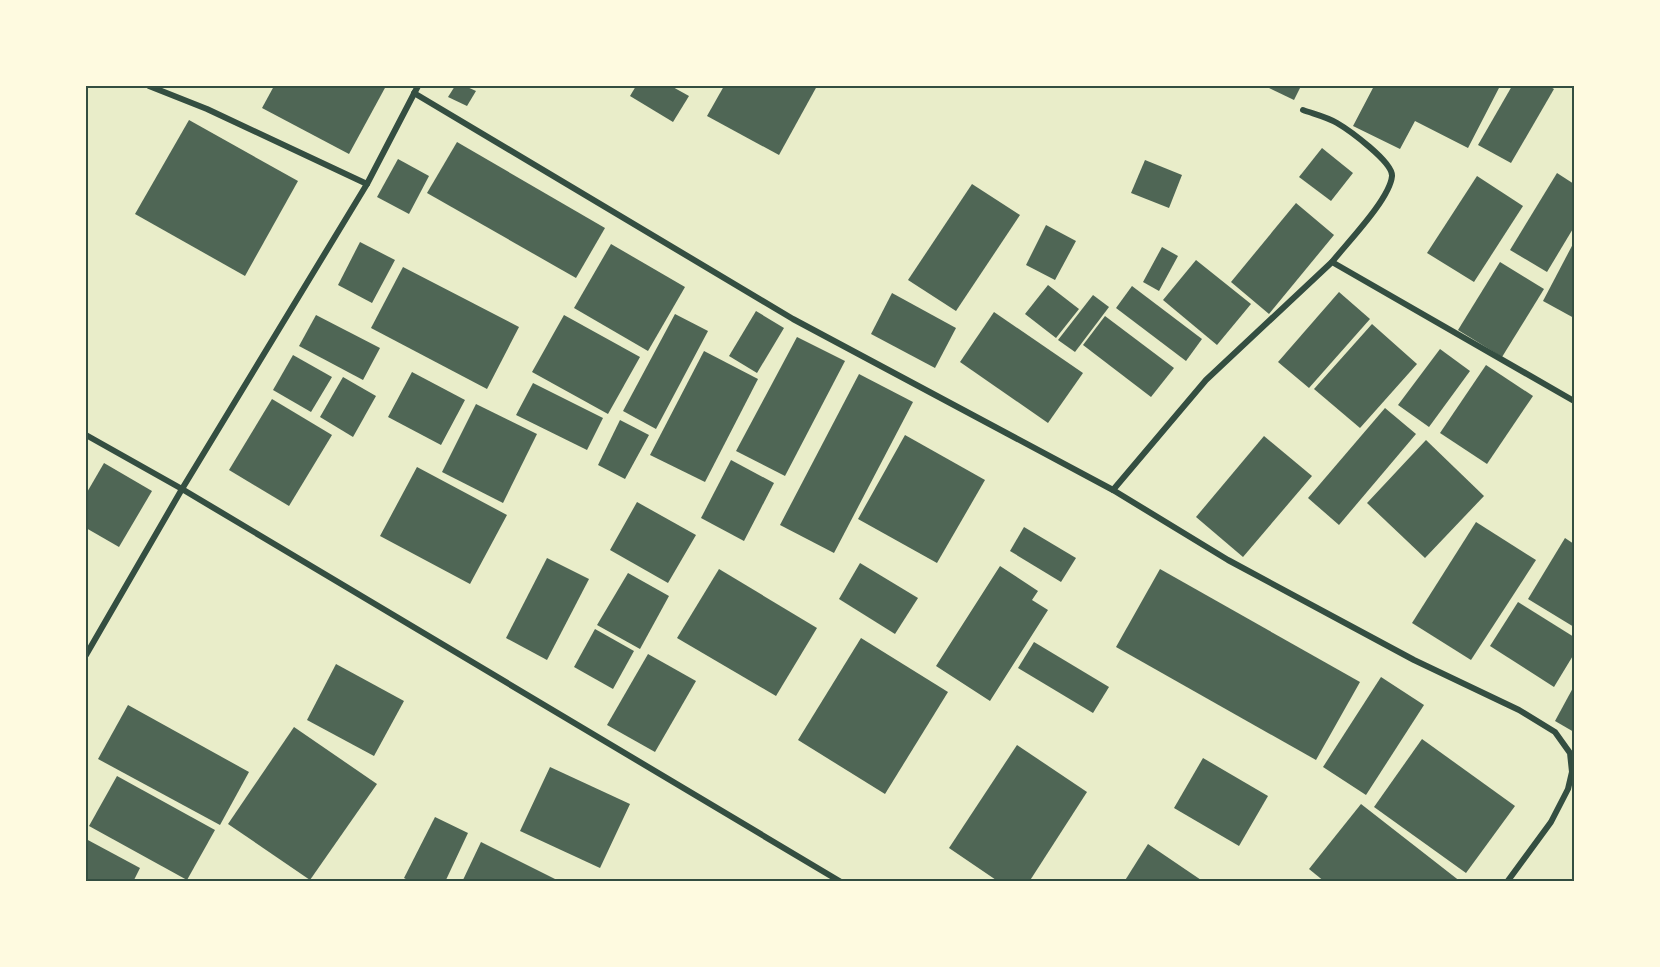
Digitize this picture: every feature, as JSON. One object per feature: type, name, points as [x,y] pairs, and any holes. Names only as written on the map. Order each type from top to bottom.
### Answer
[{"type":"street","points":[[148,86],[207,109],[367,184]]},
{"type":"street","points":[[86,655],[182,489],[367,184],[418,86]]},
{"type":"street","points":[[414,93],[793,319],[1113,490],[1228,560],[1414,660],[1519,710],[1555,732],[1570,753],[1572,772],[1568,789],[1551,822],[1507,882]]},
{"type":"street","points":[[1113,490],[1206,380],[1332,262],[1385,196],[1392,176],[1383,158],[1337,123],[1303,110]]},
{"type":"street","points":[[1332,262],[1575,401]]},
{"type":"street","points":[[86,435],[182,489],[841,882]]},
{"type":"building","points":[[274,86],[386,86],[349,154],[262,108]]},
{"type":"building","points":[[455,86],[465,86],[476,91],[467,106],[448,97]]},
{"type":"building","points":[[636,86],[671,86],[689,96],[673,122],[630,96]]},
{"type":"building","points":[[724,86],[817,86],[779,155],[707,116]]},
{"type":"building","points":[[1265,86],[1301,86],[1294,100]]},
{"type":"building","points":[[1374,86],[1500,86],[1468,148],[1415,121],[1400,149],[1353,126]]},
{"type":"building","points":[[1512,86],[1549,86],[1554,89],[1511,163],[1478,145]]},
{"type":"building","points":[[189,120],[298,181],[245,276],[135,214]]},
{"type":"building","points":[[457,142],[605,228],[576,278],[427,193]]},
{"type":"building","points":[[1322,148],[1353,173],[1331,201],[1299,177]]},
{"type":"building","points":[[398,159],[429,176],[409,214],[377,197]]},
{"type":"building","points":[[1145,160],[1182,175],[1169,208],[1131,193]]},
{"type":"building","points":[[1557,173],[1574,184],[1574,227],[1547,272],[1510,250]]},
{"type":"building","points":[[1477,176],[1523,206],[1474,282],[1427,253]]},
{"type":"building","points":[[972,184],[1020,215],[956,311],[908,280]]},
{"type":"building","points":[[1296,203],[1334,235],[1269,314],[1231,282]]},
{"type":"building","points":[[1046,225],[1076,241],[1055,280],[1026,265]]},
{"type":"building","points":[[360,242],[395,260],[372,303],[338,285]]},
{"type":"building","points":[[1574,242],[1574,318],[1543,301]]},
{"type":"building","points":[[611,244],[685,287],[648,351],[574,308]]},
{"type":"building","points":[[1162,247],[1178,256],[1159,291],[1143,282]]},
{"type":"building","points":[[1196,260],[1251,304],[1217,345],[1163,300]]},
{"type":"building","points":[[1500,262],[1544,289],[1502,357],[1458,330]]},
{"type":"building","points":[[403,267],[519,327],[487,389],[371,328]]},
{"type":"building","points":[[1048,285],[1079,309],[1056,338],[1025,314]]},
{"type":"building","points":[[1132,286],[1202,339],[1186,361],[1116,308]]},
{"type":"building","points":[[1339,292],[1370,319],[1309,388],[1278,362]]},
{"type":"building","points":[[892,293],[956,328],[935,368],[871,334]]},
{"type":"building","points":[[1093,295],[1109,307],[1075,352],[1058,340]]},
{"type":"building","points":[[756,311],[784,328],[757,373],[729,356]]},
{"type":"building","points":[[994,312],[1083,373],[1048,423],[960,362]]},
{"type":"building","points":[[675,314],[708,331],[656,429],[623,411]]},
{"type":"building","points":[[316,315],[380,348],[363,380],[299,346]]},
{"type":"building","points":[[564,315],[640,357],[608,414],[532,372]]},
{"type":"building","points":[[1105,316],[1174,368],[1151,397],[1083,345]]},
{"type":"building","points":[[1372,324],[1417,364],[1360,428],[1314,389]]},
{"type":"building","points":[[797,337],[845,361],[785,476],[736,451]]},
{"type":"building","points":[[1440,349],[1470,371],[1429,427],[1398,405]]},
{"type":"building","points":[[704,351],[758,379],[705,482],[650,455]]},
{"type":"building","points":[[293,355],[332,377],[311,412],[273,390]]},
{"type":"building","points":[[1486,365],[1533,396],[1487,464],[1440,433]]},
{"type":"building","points":[[412,372],[465,400],[441,445],[388,417]]},
{"type":"building","points":[[859,374],[913,402],[834,553],[780,525]]},
{"type":"building","points":[[343,377],[376,396],[353,437],[320,417]]},
{"type":"building","points":[[533,383],[603,418],[587,450],[516,415]]},
{"type":"building","points":[[272,399],[332,435],[289,506],[229,470]]},
{"type":"building","points":[[476,404],[537,434],[503,503],[442,472]]},
{"type":"building","points":[[1385,408],[1416,434],[1339,525],[1308,498]]},
{"type":"building","points":[[620,420],[649,435],[625,479],[598,465]]},
{"type":"building","points":[[905,435],[985,480],[937,563],[858,519]]},
{"type":"building","points":[[1264,436],[1312,476],[1243,557],[1196,517]]},
{"type":"building","points":[[1426,440],[1484,496],[1425,558],[1367,503]]},
{"type":"building","points":[[731,460],[774,483],[744,541],[701,518]]},
{"type":"building","points":[[104,463],[152,491],[119,547],[86,528],[86,494]]},
{"type":"building","points":[[417,467],[507,515],[470,584],[380,536]]},
{"type":"building","points":[[637,502],[696,535],[668,583],[610,550]]},
{"type":"building","points":[[1476,522],[1536,560],[1471,660],[1412,623]]},
{"type":"building","points":[[1024,527],[1076,558],[1061,582],[1010,551]]},
{"type":"building","points":[[1565,538],[1574,544],[1574,627],[1528,599]]},
{"type":"building","points":[[547,558],[589,579],[547,660],[506,638]]},
{"type":"building","points":[[860,563],[918,598],[895,634],[839,599]]},
{"type":"building","points":[[1000,566],[1038,591],[1032,600],[1048,610],[990,701],[936,666]]},
{"type":"building","points":[[719,569],[817,628],[776,696],[677,638]]},
{"type":"building","points":[[1160,569],[1360,682],[1316,760],[1116,647]]},
{"type":"building","points":[[628,573],[669,596],[640,649],[597,625]]},
{"type":"building","points":[[1518,602],[1574,637],[1574,654],[1554,687],[1490,646]]},
{"type":"building","points":[[595,629],[634,651],[613,689],[574,667]]},
{"type":"building","points":[[861,638],[948,692],[885,794],[798,740]]},
{"type":"building","points":[[1034,642],[1109,687],[1093,713],[1018,668]]},
{"type":"building","points":[[648,654],[696,681],[655,752],[607,725]]},
{"type":"building","points":[[336,664],[404,701],[374,756],[307,720]]},
{"type":"building","points":[[1381,677],[1424,705],[1366,795],[1323,767]]},
{"type":"building","points":[[1574,686],[1574,732],[1555,721]]},
{"type":"building","points":[[128,705],[249,772],[220,825],[98,759]]},
{"type":"building","points":[[294,727],[377,784],[310,880],[228,824]]},
{"type":"building","points":[[1422,739],[1515,806],[1466,873],[1374,807]]},
{"type":"building","points":[[1017,745],[1087,792],[1029,882],[999,882],[949,848]]},
{"type":"building","points":[[1203,758],[1268,796],[1239,846],[1174,808]]},
{"type":"building","points":[[550,767],[630,804],[600,868],[520,831]]},
{"type":"building","points":[[117,776],[215,830],[187,880],[89,826]]},
{"type":"building","points":[[1361,804],[1461,882],[1325,882],[1309,869]]},
{"type":"building","points":[[435,817],[468,833],[445,882],[411,882],[404,878]]},
{"type":"building","points":[[86,839],[140,868],[133,882],[86,882]]},
{"type":"building","points":[[481,842],[561,882],[462,882]]},
{"type":"building","points":[[1148,844],[1204,882],[1124,882]]}]
